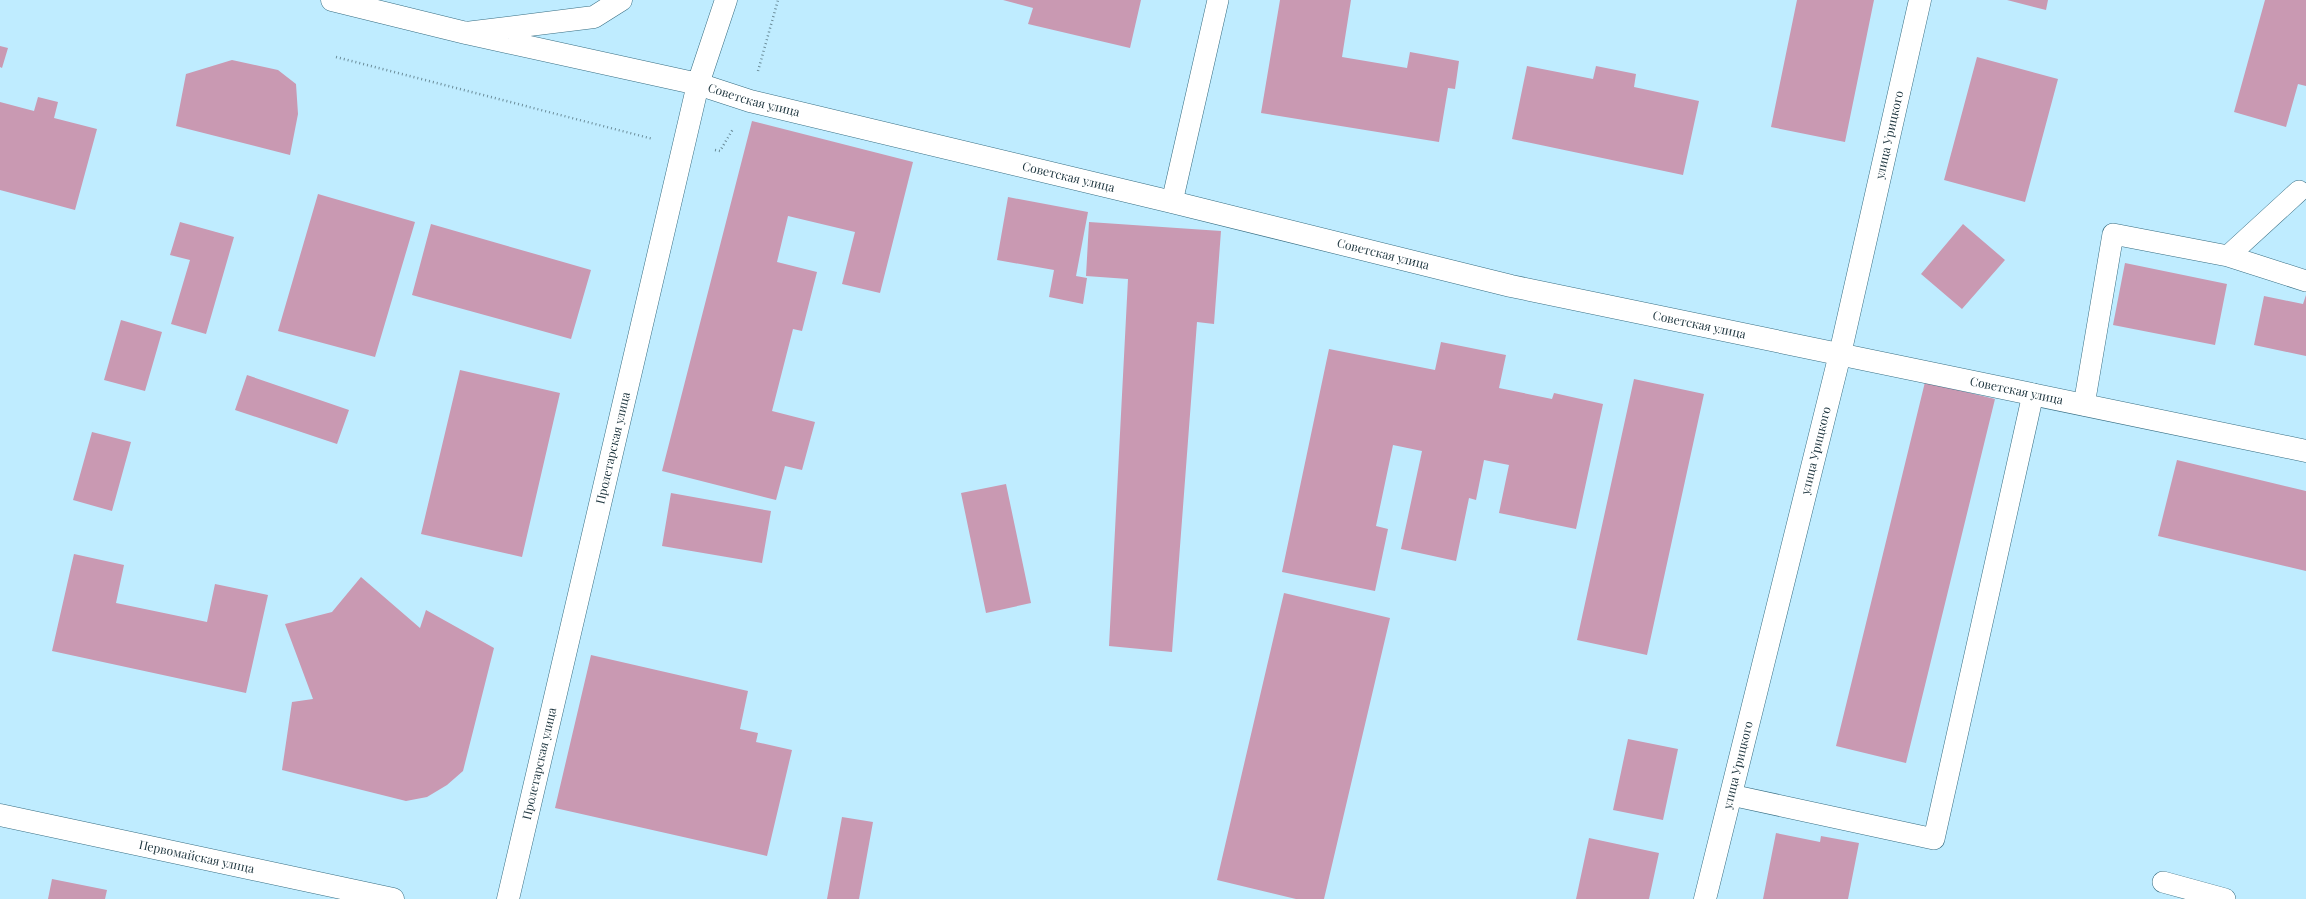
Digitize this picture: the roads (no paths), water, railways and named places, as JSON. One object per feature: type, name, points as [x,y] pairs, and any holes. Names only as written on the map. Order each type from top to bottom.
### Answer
[{"type":"street","name":"Советская улица","points":[[332,0],[466,33],[698,84],[750,101],[1172,202],[1512,286],[2306,451]]},
{"type":"street","name":"Советская улица","points":[[466,33],[594,17],[621,0]]},
{"type":"street","name":"Пролетарская улица","points":[[508,899],[698,84],[726,0]]},
{"type":"street","name":"улица Урицкого","points":[[1705,899],[1840,354],[1920,0]]},
{"type":"street","name":"Первомайская улица","points":[[0,815],[393,899]]},
{"type":"lane","points":[[1172,202],[1218,0]]},
{"type":"lane","points":[[2228,256],[2299,191]]},
{"type":"lane","points":[[2084,405],[2113,234],[2228,256],[2306,280]]},
{"type":"lane","points":[[1731,795],[1934,839],[2033,394]]},
{"type":"lane","points":[[2163,882],[2225,899]]}]
